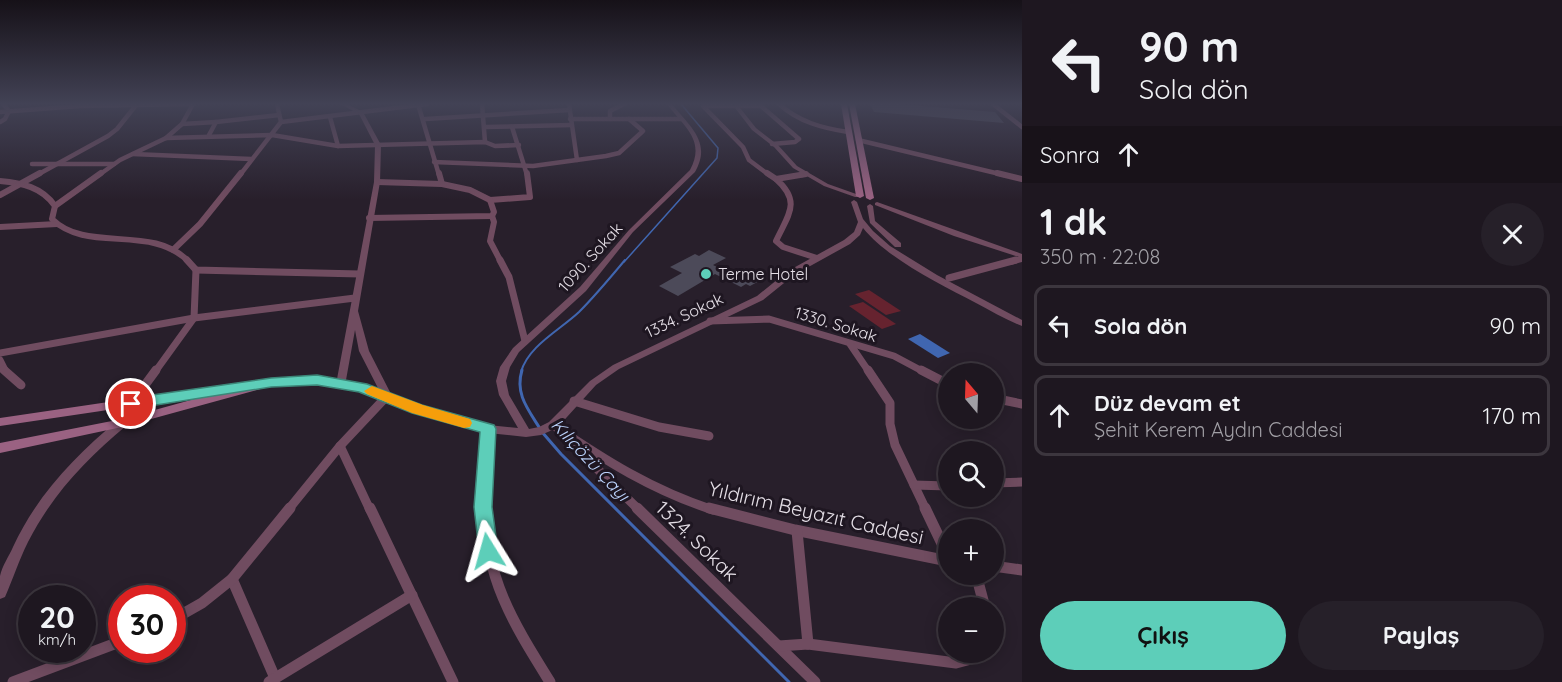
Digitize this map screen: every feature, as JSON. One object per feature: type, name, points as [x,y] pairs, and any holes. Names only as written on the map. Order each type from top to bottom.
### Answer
[{"type":"main road","points":[[848,136],[856,198]]},
{"type":"main road","points":[[857,136],[872,202]]},
{"type":"main road","points":[[0,422],[271,382]]},
{"type":"main road","points":[[0,448],[122,423],[271,382]]},
{"type":"street","points":[[0,195],[108,136]]},
{"type":"street","points":[[0,593],[25,535],[52,491],[72,465],[122,423],[131,404],[194,318],[196,270],[188,257],[173,250],[142,242],[74,234],[52,219],[55,206],[114,164],[168,136]]},
{"type":"street","points":[[166,138],[197,136]]},
{"type":"street","points":[[173,250],[200,224],[271,136]]},
{"type":"street","points":[[277,136],[338,146],[485,142],[495,146],[519,145]]},
{"type":"street","points":[[335,136],[338,146]]},
{"type":"street","points":[[341,382],[377,182],[378,145],[373,136]]},
{"type":"street","points":[[430,136],[434,162],[442,184]]},
{"type":"street","points":[[485,136],[485,142]]},
{"type":"street","points":[[377,182],[442,184],[470,190],[490,200],[530,197],[532,195],[526,166],[515,136]]},
{"type":"street","points":[[573,136],[577,160]]},
{"type":"street","points":[[434,162],[526,166],[577,160],[619,153],[638,136]]},
{"type":"street","name":"1090. Sokak","points":[[526,433],[504,395],[501,381],[505,367],[525,341],[583,289],[631,231],[697,165],[701,154],[699,144],[693,136]]},
{"type":"street","points":[[732,136],[744,147],[749,160],[788,190],[791,203],[789,216],[776,239],[777,243],[816,258]]},
{"type":"street","points":[[762,136],[795,167],[826,185],[1022,258]]},
{"type":"street","points":[[772,144],[795,142],[799,139],[795,136]]},
{"type":"street","points":[[858,140],[1022,179]]},
{"type":"street","points":[[132,154],[252,159]]},
{"type":"street","points":[[32,164],[114,164]]},
{"type":"street","points":[[776,179],[806,174]]},
{"type":"street","points":[[0,180],[22,184],[45,194],[55,206]]},
{"type":"street","points":[[856,198],[862,222],[882,241],[958,290],[1022,323]]},
{"type":"street","points":[[490,200],[494,222],[490,241],[509,277],[525,341]]},
{"type":"street","points":[[872,202],[872,222],[902,248],[949,278],[1022,316]]},
{"type":"street","points":[[369,218],[492,216]]},
{"type":"street","name":"1334. Sokak","points":[[553,425],[593,383],[616,367],[760,298],[791,273],[848,242],[857,233],[862,222]]},
{"type":"street","points":[[0,227],[57,224]]},
{"type":"street","points":[[949,278],[1022,258]]},
{"type":"street","points":[[196,270],[360,274]]},
{"type":"street","points":[[0,353],[194,318],[355,298]]},
{"type":"street","points":[[354,311],[364,351],[387,396]]},
{"type":"street","name":"1330. Sokak","points":[[709,321],[762,318],[906,361],[938,379]]},
{"type":"street","points":[[850,344],[890,403],[895,445],[938,535]]},
{"type":"street","points":[[0,360],[4,370],[21,385]]},
{"type":"street","points":[[271,382],[300,380],[341,382],[387,396],[417,409],[488,429],[526,433],[553,425]]},
{"type":"street","points":[[186,612],[202,603],[232,579],[340,446],[387,396]]},
{"type":"street","points":[[1004,400],[1022,404]]},
{"type":"street","points":[[574,401],[660,427],[709,436]]},
{"type":"street","name":"Yıldırım Beyazıt Caddesi","points":[[553,425],[611,465],[651,486],[722,512],[797,531],[938,559]]},
{"type":"street","name":"1324. Sokak","points":[[553,425],[815,682]]},
{"type":"street","points":[[488,429],[483,507],[485,536],[491,567],[503,602],[550,682]]},
{"type":"street","points":[[340,446],[453,682]]},
{"type":"street","points":[[1004,483],[1022,482]]},
{"type":"street","points":[[914,485],[938,486]]},
{"type":"street","points":[[797,531],[808,644]]},
{"type":"street","points":[[1004,568],[1022,570]]},
{"type":"street","points":[[232,579],[272,680],[412,595]]},
{"type":"street","points":[[779,646],[808,644],[938,661]]},
{"type":"street","points":[[13,682],[108,646]]},
{"type":"shaded area","points":[[869,290],[901,311],[886,315],[855,294]]},
{"type":"shaded area","points":[[863,302],[896,324],[882,329],[849,306]]},
{"type":"water","points":[[920,334],[950,353],[938,358],[908,339]]},
{"type":"building","name":"Terme Hotel","points":[[709,250],[726,258],[713,265],[733,275],[744,268],[753,272],[749,274],[761,280],[750,286],[746,284],[741,287],[715,274],[678,296],[659,286],[682,273],[670,267],[695,254],[699,256]]},
{"type":"waterway","name":"Kılıçözü Çayı","points":[[624,262],[717,158],[718,148],[708,136]]},
{"type":"waterway","name":"Kılıçözü Çayı","points":[[521,372],[537,346],[579,312],[625,260]]},
{"type":"waterway","name":"Kılıçözü Çayı","points":[[522,370],[521,393],[539,427]]},
{"type":"waterway","name":"Kılıçözü Çayı","points":[[542,432],[561,454],[789,682]]},
{"type":"slow traffic","points":[[372,391],[417,409],[464,423]]},
{"type":"place","name":"Terme Hotel","points":[[706,274]]},
{"type":"route","points":[[131,404],[271,382],[317,380],[362,387],[417,409],[488,429],[483,507],[488,551]]}]
